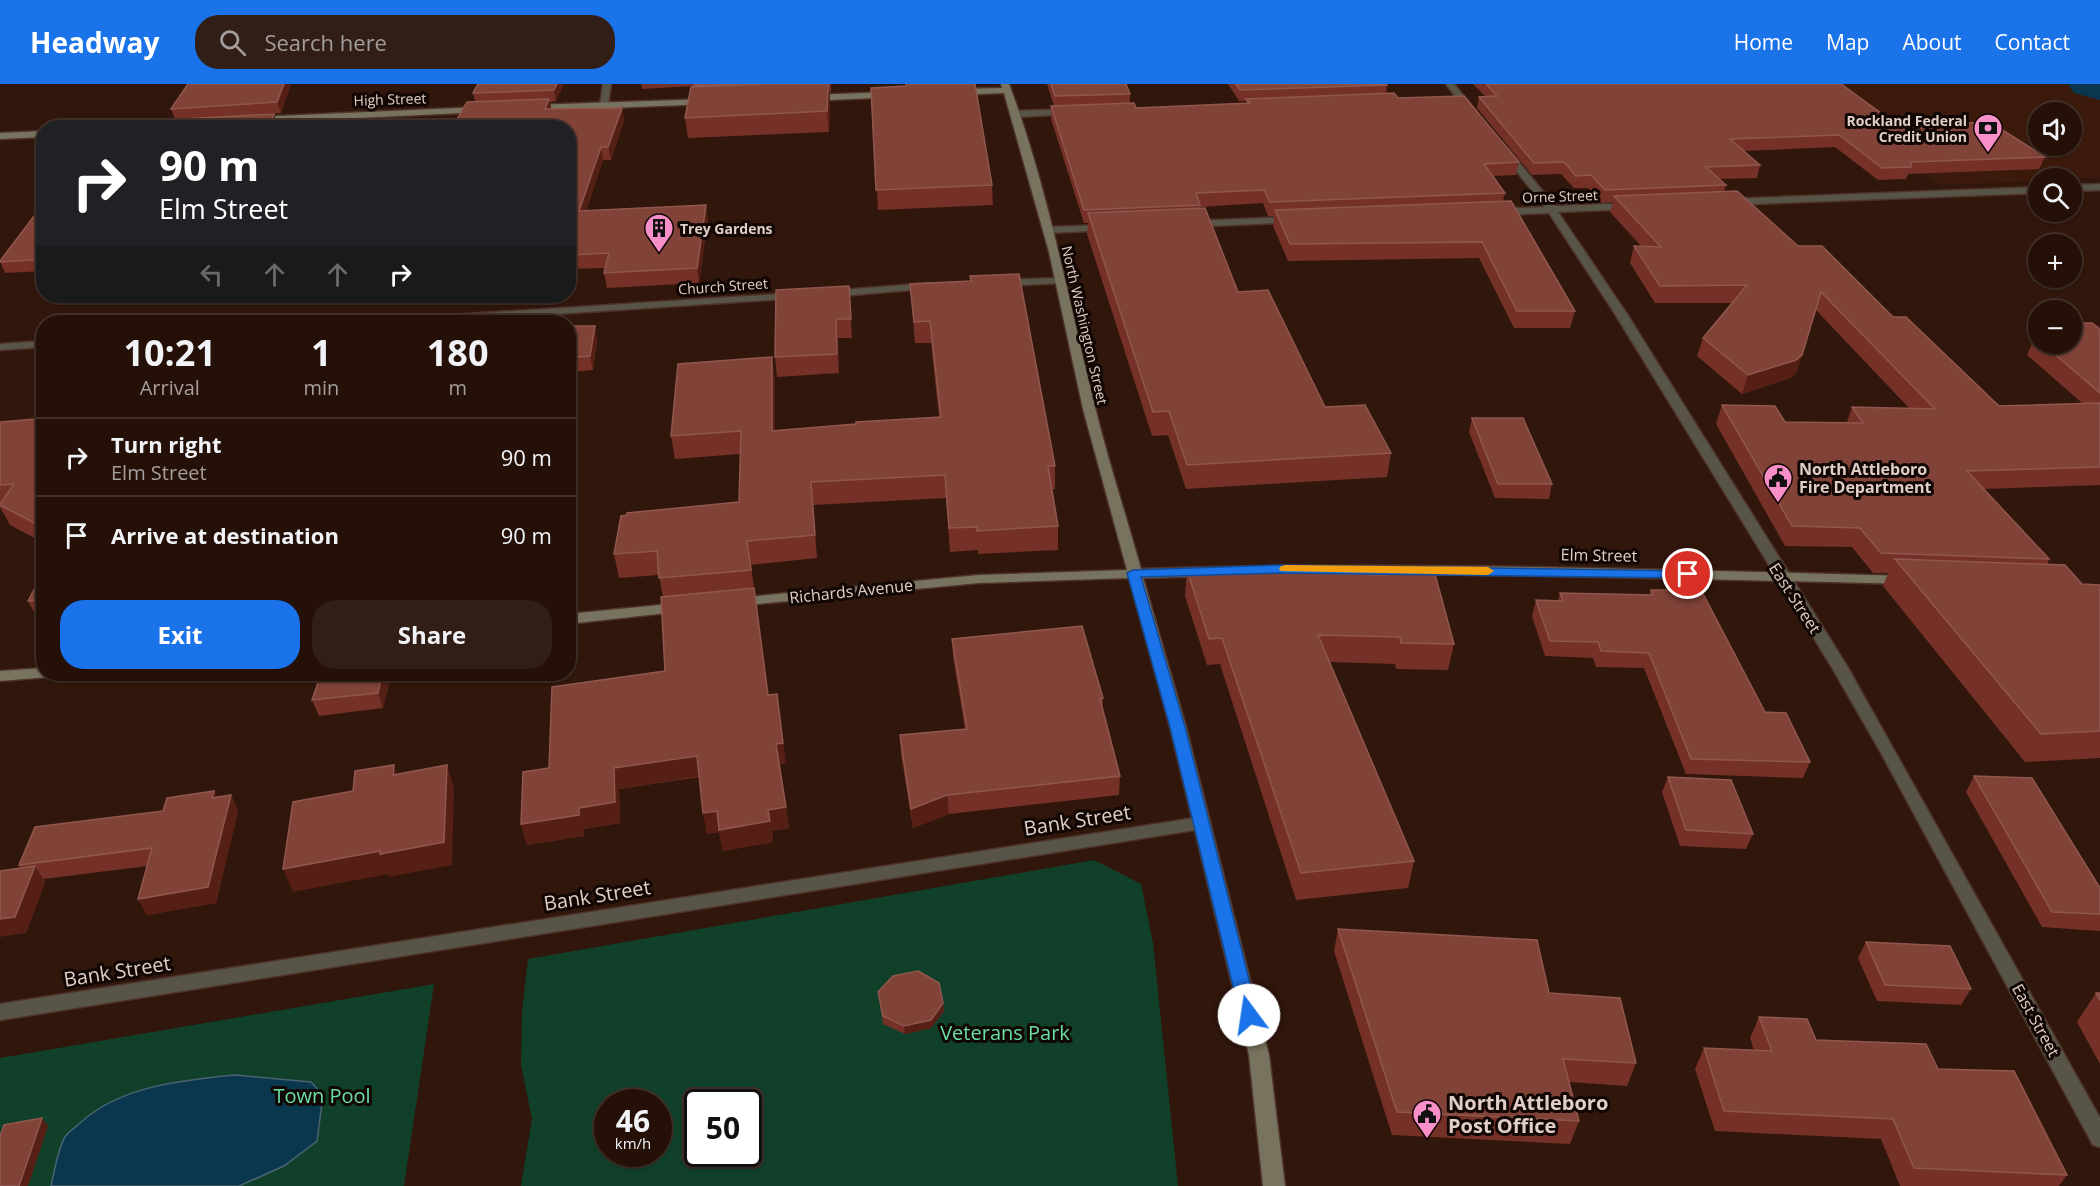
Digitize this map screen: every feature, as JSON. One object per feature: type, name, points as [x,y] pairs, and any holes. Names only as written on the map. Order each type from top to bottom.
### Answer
[{"type":"main road","points":[[948,93],[1006,87]]},
{"type":"main road","name":"North Washington Street","points":[[1006,87],[1016,114],[1048,230],[1089,409],[1133,573],[1178,727],[1259,1055],[1275,1186]]},
{"type":"main road","points":[[805,99],[902,95]]},
{"type":"main road","points":[[526,108],[714,102]]},
{"type":"main road","name":"High Street","points":[[263,120],[493,109]]},
{"type":"main road","points":[[0,136],[36,134]]},
{"type":"main road","name":"Elm Street","points":[[1133,573],[1279,569],[1916,581]]},
{"type":"main road","name":"Richards Avenue","points":[[725,603],[979,579],[1133,573]]},
{"type":"main road","points":[[576,618],[690,607]]},
{"type":"main road","points":[[0,676],[36,674]]},
{"type":"street","points":[[604,105],[607,84]]},
{"type":"street","points":[[1450,84],[1456,99],[1478,119]]},
{"type":"street","points":[[1016,114],[1077,112]]},
{"type":"street","name":"East Street","points":[[1499,145],[1551,210],[1621,314],[1781,577],[1839,666],[2100,1138]]},
{"type":"street","points":[[2082,188],[2100,187]]},
{"type":"street","points":[[1719,203],[2028,190]]},
{"type":"street","name":"Orne Street","points":[[1480,212],[1647,206]]},
{"type":"street","points":[[1178,225],[1303,220]]},
{"type":"street","points":[[1048,230],[1119,227]]},
{"type":"street","points":[[990,284],[1060,281]]},
{"type":"street","name":"Church Street","points":[[498,315],[942,285]]},
{"type":"street","points":[[0,347],[36,345]]},
{"type":"street","name":"Bank Street","points":[[0,1012],[1201,823]]},
{"type":"shaded area","points":[[1641,84],[2075,84],[2100,91],[2100,178],[2082,178],[2082,168],[2028,168],[2028,181],[1941,185],[1860,127]]},
{"type":"green space","name":"Veterans Park","points":[[1094,860],[1141,884],[1153,943],[1178,1186],[521,1186],[532,1119],[521,1065],[522,1011],[528,959]]},
{"type":"green space","name":"Town Pool","points":[[434,984],[404,1186],[0,1186],[0,1058]]},
{"type":"water","points":[[235,1075],[311,1082],[323,1095],[317,1141],[284,1166],[239,1186],[51,1186],[58,1154],[65,1137],[95,1111],[132,1093],[152,1087],[194,1079]]},
{"type":"building","points":[[188,84],[284,84],[277,102],[171,109]]},
{"type":"building","points":[[478,84],[557,84],[554,90],[473,93]]},
{"type":"building","points":[[694,84],[764,84],[694,86]]},
{"type":"building","points":[[828,84],[827,111],[685,118],[691,87]]},
{"type":"building","points":[[906,84],[975,84],[992,185],[876,190],[871,88],[906,86]]},
{"type":"building","points":[[1051,84],[1126,84],[1130,94],[1055,96]]},
{"type":"building","points":[[1236,84],[1386,84],[1387,85],[1240,90]]},
{"type":"building","points":[[1486,84],[1841,84],[1899,126],[1990,122],[2028,146],[2028,156],[2045,157],[1911,162],[1911,167],[1882,168],[1839,135],[1730,139],[1760,165],[1706,167],[1726,185],[1605,190],[1591,175],[1576,176],[1564,162],[1534,163],[1479,97],[1497,96]]},
{"type":"building","points":[[1394,93],[1398,98],[1464,96],[1519,162],[1484,164],[1505,193],[1270,202],[1264,190],[1196,193],[1200,205],[1084,210],[1051,106],[1134,103],[1136,108],[1250,103],[1246,99]]},
{"type":"building","points":[[549,99],[545,109],[622,108],[608,147],[601,147],[579,211],[706,205],[697,268],[604,273],[609,253],[576,255],[576,120],[457,120],[467,102]]},
{"type":"building","points":[[274,114],[271,120],[164,120]]},
{"type":"building","points":[[1737,191],[1798,246],[1822,246],[1893,317],[1906,317],[1999,406],[2100,403],[2100,467],[1967,471],[2049,559],[1881,553],[1860,528],[1792,526],[1722,405],[1775,406],[1785,422],[1863,423],[1852,407],[1935,409],[1821,292],[1802,355],[1796,360],[1748,375],[1703,338],[1747,285],[1660,286],[1634,246],[1661,247],[1614,196]]},
{"type":"building","points":[[1511,201],[1575,311],[1517,311],[1482,242],[1290,244],[1275,210]]},
{"type":"building","points":[[1205,208],[1238,292],[1268,290],[1325,407],[1365,405],[1391,453],[1187,465],[1169,411],[1153,412],[1088,213]]},
{"type":"building","points":[[36,214],[36,260],[0,261]]},
{"type":"building","points":[[1019,274],[1055,466],[1048,466],[1058,526],[977,531],[977,527],[949,528],[945,475],[811,482],[815,535],[747,541],[751,570],[659,578],[657,551],[614,554],[621,516],[627,513],[739,502],[741,431],[671,436],[678,364],[772,357],[772,431],[856,424],[856,422],[941,417],[930,321],[914,322],[910,284],[971,281],[970,276]]},
{"type":"building","points":[[849,286],[851,319],[836,319],[837,354],[775,357],[776,290]]},
{"type":"building","points":[[2082,323],[2092,323],[2100,329],[2100,393],[2055,354],[2082,354]]},
{"type":"building","points":[[576,326],[595,326],[590,356],[576,357]]},
{"type":"building","points":[[1472,418],[1523,418],[1552,484],[1498,484]]},
{"type":"building","points":[[36,419],[36,524],[0,505],[14,484],[0,485],[0,422]]},
{"type":"building","points":[[1895,559],[2065,565],[2082,584],[2100,585],[2100,731],[2041,734]]},
{"type":"building","points":[[1187,570],[1435,574],[1454,644],[1401,643],[1400,637],[1318,635],[1414,861],[1301,873],[1222,638],[1209,639]]},
{"type":"building","points":[[36,586],[36,600],[28,601]]},
{"type":"building","points":[[754,588],[768,695],[777,694],[783,743],[776,744],[786,807],[768,810],[770,821],[719,830],[717,811],[703,813],[697,756],[614,768],[615,802],[579,808],[579,815],[521,824],[523,772],[549,768],[552,687],[665,671],[661,597]]},
{"type":"building","points":[[1651,590],[1701,590],[1765,712],[1786,713],[1810,762],[1691,759],[1649,653],[1601,651],[1598,642],[1550,641],[1536,600],[1563,601],[1560,593],[1653,595]]},
{"type":"building","points":[[1082,626],[1103,698],[1100,699],[1120,776],[947,795],[911,809],[900,735],[967,729],[952,639]]},
{"type":"building","points":[[319,681],[381,681],[378,693],[312,700]]},
{"type":"building","points":[[394,765],[393,775],[447,765],[444,842],[283,869],[293,802],[353,791],[355,771]]},
{"type":"building","points":[[1974,776],[2032,778],[2100,888],[2100,914],[2052,912]]},
{"type":"building","points":[[1668,777],[1731,780],[1753,834],[1686,830]]},
{"type":"building","points":[[214,791],[212,798],[231,795],[208,887],[138,899],[152,848],[19,865],[35,827],[163,811],[167,798]]},
{"type":"building","points":[[35,866],[15,917],[0,919],[0,871]]},
{"type":"building","points":[[1338,929],[1537,940],[1549,993],[1620,998],[1636,1063],[1563,1059],[1579,1121],[1397,1112]]},
{"type":"building","points":[[1866,942],[1950,946],[1971,989],[1885,985]]},
{"type":"building","points":[[918,971],[939,983],[943,1003],[931,1020],[904,1026],[883,1016],[878,992],[893,976]]},
{"type":"building","points":[[1759,1017],[1807,1019],[1816,1040],[1926,1044],[1938,1069],[2014,1071],[2067,1175],[1914,1168],[1893,1119],[1724,1111],[1704,1048],[1772,1051]]},
{"type":"building","points":[[42,1118],[19,1186],[0,1186],[0,1136],[4,1125]]},
{"type":"waterway","points":[[2089,84],[2100,87]]},
{"type":"slow traffic","points":[[1286,569],[1488,571]]},
{"type":"place","name":"Rockland Federal Credit Union","points":[[1988,154]]},
{"type":"place","name":"Trey Gardens","points":[[659,254]]},
{"type":"place","name":"North Attleboro Fire Department","points":[[1778,504]]},
{"type":"place","name":"North Attleboro Post Office","points":[[1427,1140]]},
{"type":"route","points":[[1249,1015],[1178,727],[1133,573],[1279,569],[1688,574]]}]
